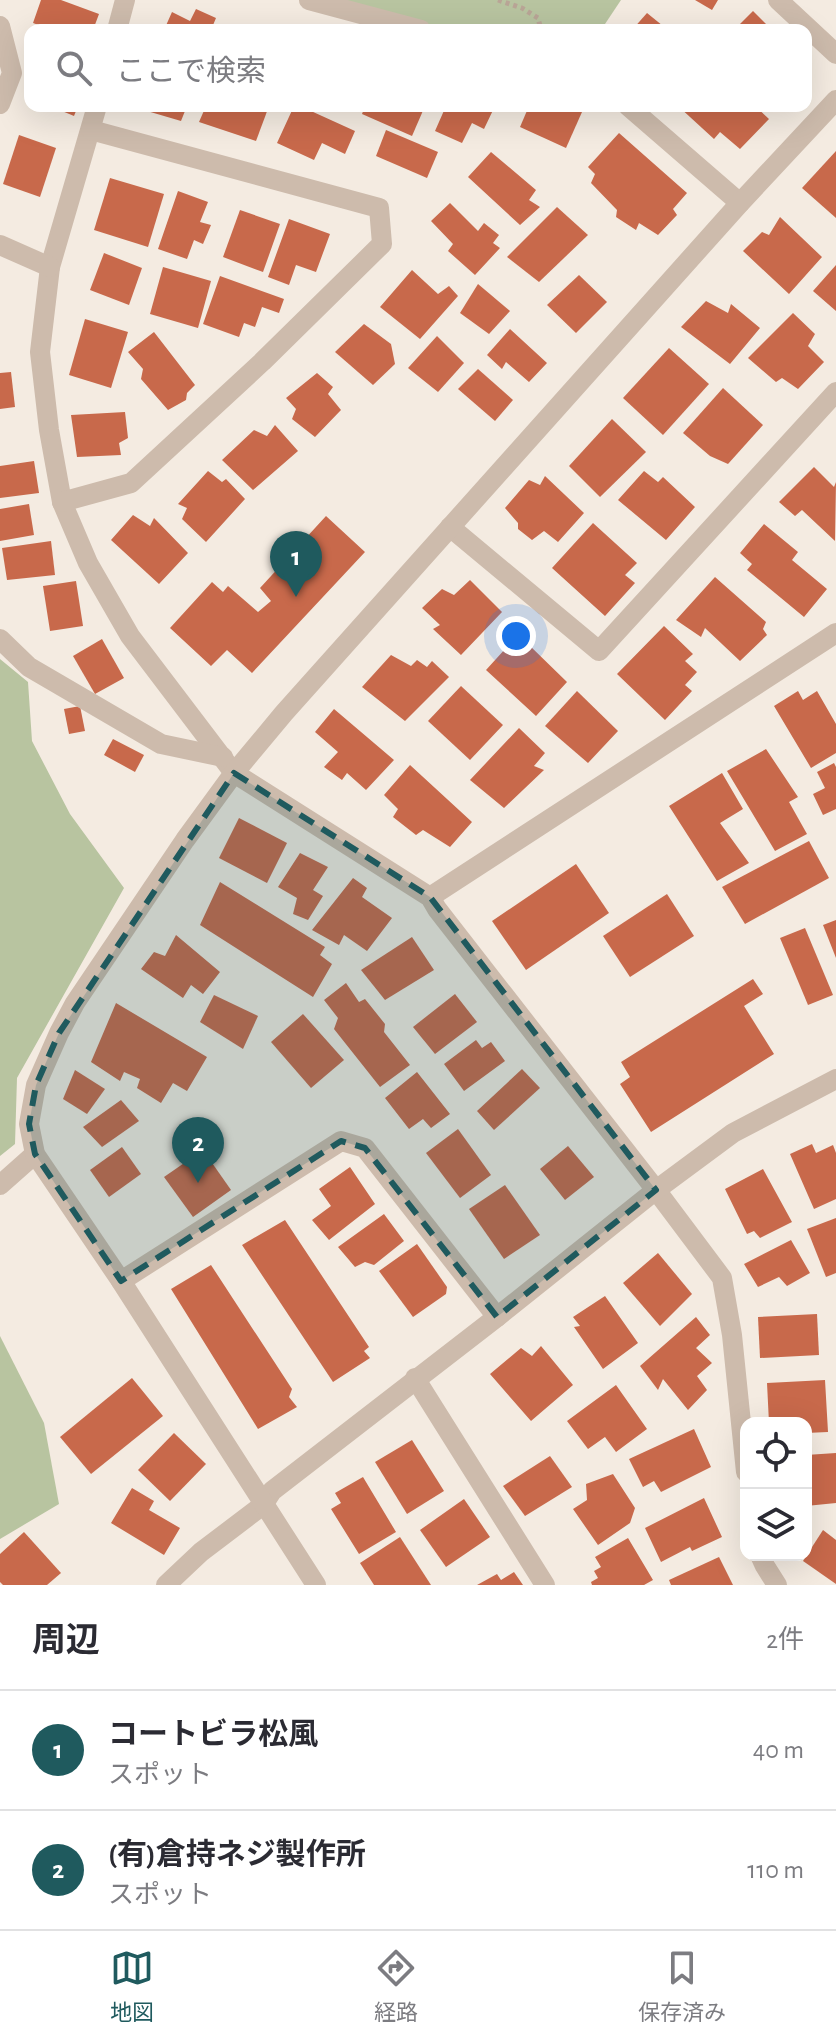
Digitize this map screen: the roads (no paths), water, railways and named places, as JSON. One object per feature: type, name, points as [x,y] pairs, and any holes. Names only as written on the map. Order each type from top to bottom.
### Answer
[{"type":"street","points":[[119,24],[125,0]]},
{"type":"street","points":[[309,0],[399,24]]},
{"type":"street","points":[[778,0],[804,24]]},
{"type":"street","points":[[0,26],[12,73],[0,104]]},
{"type":"street","points":[[812,32],[836,54]]},
{"type":"street","points":[[316,1585],[121,1281],[35,1154],[29,1124],[36,1085],[75,1003],[176,853],[229,765],[284,713],[740,203],[836,100]]},
{"type":"street","points":[[96,112],[50,267],[40,352],[49,430],[62,502],[88,563],[130,636],[229,765]]},
{"type":"street","points":[[635,112],[740,203]]},
{"type":"street","points":[[62,502],[131,483],[262,362],[382,244],[379,208],[91,130]]},
{"type":"street","points":[[0,245],[50,267]]},
{"type":"street","points":[[450,527],[599,651],[836,392]]},
{"type":"street","points":[[430,897],[836,633]]},
{"type":"street","points":[[0,639],[29,667],[161,744],[229,765],[430,897],[722,1278],[732,1335],[740,1417]]},
{"type":"street","points":[[166,1585],[201,1552],[263,1505],[272,1491],[656,1190],[733,1133],[835,1084]]},
{"type":"street","points":[[121,1281],[341,1141],[365,1148],[497,1317]]},
{"type":"street","points":[[0,1185],[35,1154]]},
{"type":"street","points":[[415,1378],[545,1585]]},
{"type":"street","points":[[763,1561],[777,1585]]},
{"type":"place","name":"コートビラ松風","points":[[296,597]]},
{"type":"place","name":"(有)倉持ネジ製作所","points":[[198,1183]]}]
